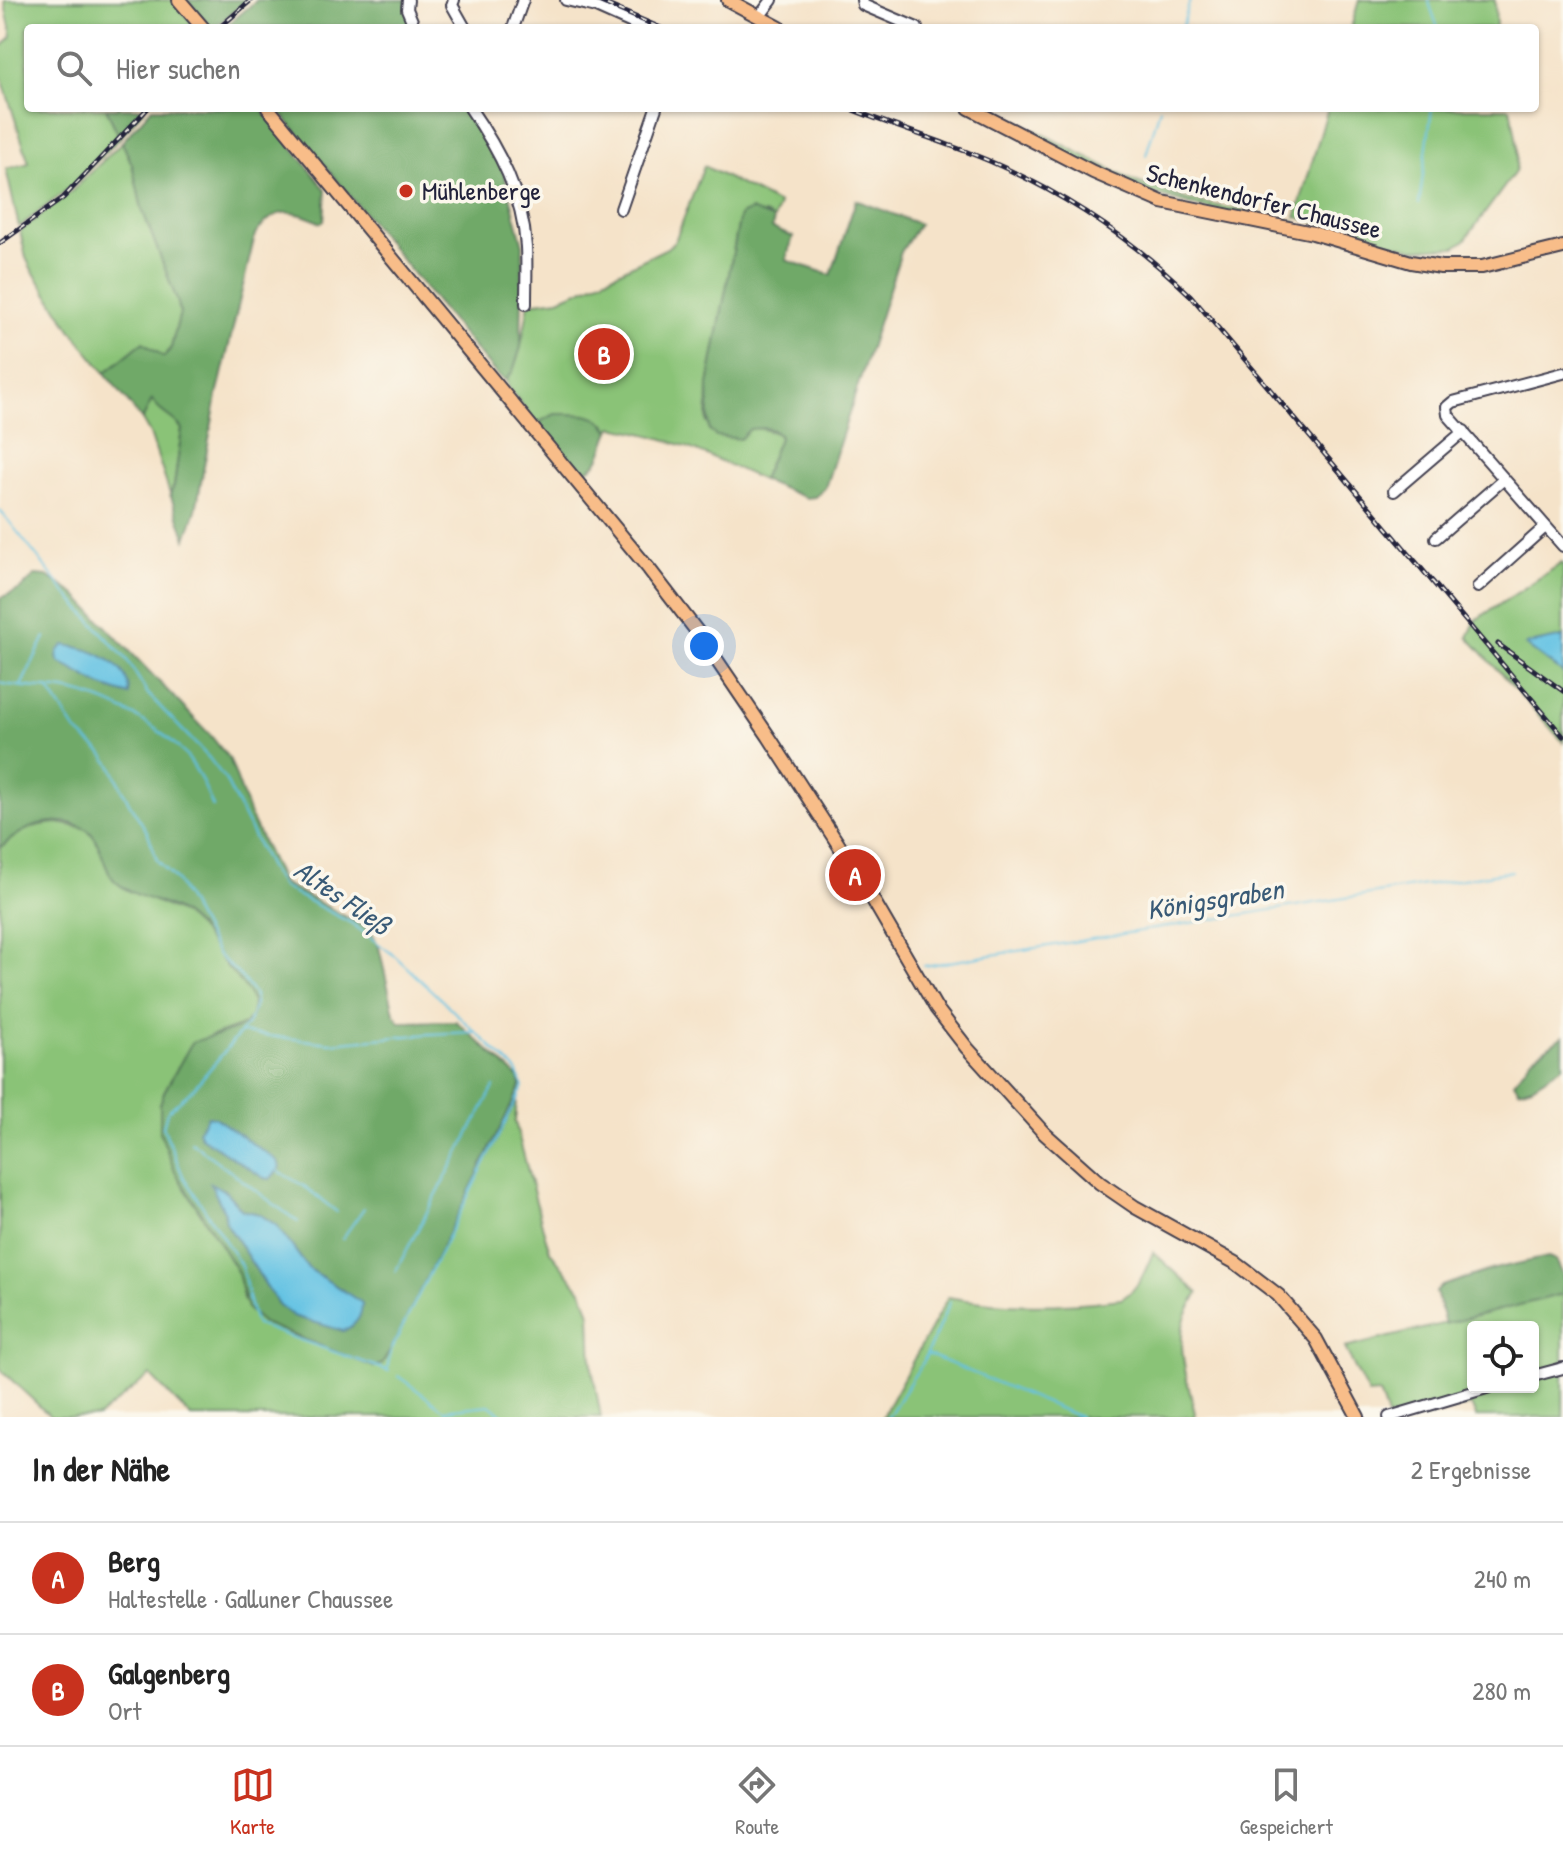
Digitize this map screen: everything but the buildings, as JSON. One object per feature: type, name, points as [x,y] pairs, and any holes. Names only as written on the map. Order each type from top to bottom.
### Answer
[{"type":"main road","points":[[179,0],[200,24]]},
{"type":"main road","points":[[728,0],[772,24]]},
{"type":"main road","points":[[271,112],[649,569],[699,634],[862,881],[925,991],[949,1026],[1044,1133],[1100,1183],[1135,1207],[1223,1255],[1288,1305],[1314,1336],[1358,1417]]},
{"type":"main road","name":"Schenkendorfer Chaussee","points":[[977,112],[1093,172],[1162,202],[1313,233],[1411,262],[1441,267],[1482,267],[1563,247]]},
{"type":"street","points":[[408,0],[407,9],[413,24]]},
{"type":"street","points":[[454,0],[452,5],[463,24]]},
{"type":"street","points":[[514,24],[523,0]]},
{"type":"street","points":[[566,0],[598,4],[636,24]]},
{"type":"street","points":[[759,17],[772,0]]},
{"type":"street","points":[[862,0],[863,5],[908,24]]},
{"type":"street","points":[[473,112],[504,161],[522,220],[526,245],[526,304]]},
{"type":"street","points":[[621,209],[655,112]]},
{"type":"street","points":[[1563,373],[1453,402],[1447,407],[1448,415],[1563,546]]},
{"type":"street","points":[[1394,491],[1464,431]]},
{"type":"street","points":[[1436,538],[1504,479]]},
{"type":"street","points":[[1478,587],[1545,527]]},
{"type":"street","points":[[1539,1374],[1563,1368]]},
{"type":"street","points":[[1389,1417],[1470,1393]]},
{"type":"green space","points":[[4,0],[173,0],[193,24],[24,24],[24,112],[108,112],[120,138],[72,186],[19,227],[6,169],[29,163],[0,72],[0,49],[12,36]]},
{"type":"green space","points":[[187,0],[247,0],[219,24],[208,24]]},
{"type":"green space","points":[[257,0],[406,0],[412,24],[229,24]]},
{"type":"green space","points":[[1359,0],[1495,0],[1496,24],[1352,24]]},
{"type":"green space","points":[[108,112],[142,112],[120,138]]},
{"type":"green space","points":[[148,112],[264,112],[326,190],[324,221],[321,223],[301,215],[284,213],[269,219],[255,235],[217,396],[196,510],[186,539],[170,494],[174,486],[182,429],[152,400],[142,420],[105,373],[143,342],[164,357],[171,348],[180,313],[142,209],[132,164],[122,142]]},
{"type":"green space","points":[[279,112],[470,112],[501,162],[523,245],[521,347],[513,371],[506,380],[498,376],[470,343]]},
{"type":"green space","points":[[987,112],[1001,112],[1131,180],[1189,200],[1295,221],[1298,226],[1165,197],[1082,164]]},
{"type":"green space","points":[[1327,112],[1511,112],[1517,148],[1515,172],[1465,240],[1455,247],[1413,249],[1296,217]]},
{"type":"green space","points":[[122,142],[132,164],[142,209],[180,313],[171,348],[164,357],[143,342],[105,373],[72,331],[32,270],[20,231],[73,190]]},
{"type":"green space","points":[[704,166],[779,204],[774,219],[765,214],[740,215],[708,385],[707,423],[757,428],[780,436],[762,480],[671,441],[612,427],[610,431],[606,423],[541,429],[508,387],[506,380],[519,353],[529,303],[559,299],[667,248],[675,241]]},
{"type":"green space","points":[[856,200],[919,224],[901,252],[825,488],[815,497],[806,498],[762,480],[780,436],[777,433],[766,428],[750,429],[740,439],[716,436],[709,430],[708,385],[740,215],[751,210],[774,219],[772,228],[793,237],[786,260],[831,275]]},
{"type":"green space","points":[[152,399],[182,429],[174,486],[170,494],[150,434],[142,420]]},
{"type":"green space","points":[[555,414],[586,415],[606,425],[610,431],[599,459],[592,467],[587,470],[572,462],[557,451],[546,437],[541,421]]},
{"type":"green space","points":[[1562,563],[1563,742],[1468,637],[1476,620]]},
{"type":"green space","points":[[36,575],[47,576],[75,594],[211,736],[230,760],[250,815],[282,883],[369,929],[379,947],[394,1013],[400,1022],[456,1021],[519,1078],[521,1086],[382,1364],[374,1367],[263,1323],[247,1309],[238,1273],[175,1172],[160,1132],[160,1105],[164,1092],[192,1042],[244,1025],[253,1009],[248,992],[187,917],[128,890],[114,880],[94,838],[84,828],[61,822],[39,824],[0,848],[0,598],[19,590]],"holes":[[[224,1190],[242,1210],[259,1214],[276,1225],[308,1268],[344,1291],[352,1326],[343,1331],[278,1304],[225,1221]]]},
{"type":"green space","points":[[57,823],[85,828],[96,838],[109,873],[127,888],[183,914],[204,933],[249,992],[253,1003],[251,1015],[245,1024],[192,1043],[164,1092],[175,1172],[229,1254],[239,1273],[243,1299],[263,1323],[374,1367],[382,1364],[517,1100],[515,1122],[550,1251],[583,1293],[590,1314],[592,1368],[601,1417],[191,1417],[150,1375],[98,1417],[51,1417],[0,1369],[0,848],[26,830]]},
{"type":"green space","points":[[1563,1036],[1563,1066],[1532,1086],[1519,1090],[1514,1082],[1531,1059]]},
{"type":"green space","points":[[1153,1252],[1198,1293],[1186,1315],[1182,1332],[1194,1417],[882,1417],[948,1297],[1034,1305],[1121,1299],[1137,1284]]},
{"type":"green space","points":[[1548,1257],[1556,1260],[1563,1275],[1563,1294],[1445,1324],[1436,1292],[1442,1286],[1494,1269]]},
{"type":"green space","points":[[1563,1294],[1563,1417],[1476,1417],[1471,1405],[1425,1417],[1387,1417],[1379,1393],[1368,1394],[1345,1348]]},
{"type":"water","points":[[1563,637],[1563,673],[1525,645]]},
{"type":"water","points":[[64,645],[107,659],[123,674],[129,695],[102,686],[59,662],[58,653]]},
{"type":"water","points":[[208,1116],[214,1117],[278,1161],[280,1168],[270,1179],[264,1178],[201,1137],[198,1131]]},
{"type":"water","points":[[210,1183],[224,1190],[242,1210],[259,1214],[276,1225],[308,1268],[362,1303],[355,1323],[343,1331],[293,1316],[278,1304],[225,1221],[225,1213]]},
{"type":"waterway","points":[[1183,24],[1190,0]]},
{"type":"waterway","points":[[1428,0],[1437,24]]},
{"type":"waterway","points":[[1146,155],[1159,112]]},
{"type":"waterway","points":[[1419,204],[1431,112]]},
{"type":"waterway","name":"Altes Fließ","points":[[0,510],[66,593],[127,660],[148,694],[225,779],[282,887],[351,923],[395,956],[517,1071],[523,1087],[398,1336],[387,1370]]},
{"type":"waterway","points":[[21,686],[45,637]]},
{"type":"waterway","points":[[0,683],[73,692],[109,704],[145,722],[187,757],[213,807]]},
{"type":"waterway","points":[[48,688],[76,731],[111,765],[148,833],[157,860],[177,881],[217,954],[255,995],[249,1022],[193,1089],[167,1112],[163,1127],[183,1176],[240,1264],[257,1325],[389,1371]]},
{"type":"waterway","name":"Königsgraben","points":[[924,966],[1512,871]]},
{"type":"waterway","points":[[242,1033],[330,1043],[474,1032]]},
{"type":"waterway","points":[[395,1272],[494,1087]]},
{"type":"waterway","points":[[191,1142],[298,1222]]},
{"type":"waterway","points":[[278,1171],[304,1186],[337,1212]]},
{"type":"waterway","points":[[342,1239],[364,1208]]},
{"type":"waterway","points":[[888,1417],[924,1360],[950,1302]]},
{"type":"waterway","points":[[927,1354],[1080,1417]]},
{"type":"waterway","points":[[398,1376],[444,1410],[489,1405],[505,1417]]},
{"type":"waterway","points":[[444,1410],[452,1417]]},
{"type":"railway","points":[[224,24],[251,0]]},
{"type":"railway","points":[[596,0],[652,24]]},
{"type":"railway","points":[[0,243],[63,198],[144,112]]},
{"type":"railway","points":[[859,112],[1014,172],[1077,207],[1164,271],[1191,296],[1563,736]]},
{"type":"railway","points":[[1498,644],[1563,691]]},
{"type":"place","name":"Mühlenberge","points":[[406,191]]},
{"type":"place","name":"Galgenberg","points":[[604,354]]},
{"type":"place","name":"Berg","points":[[855,875]]}]
